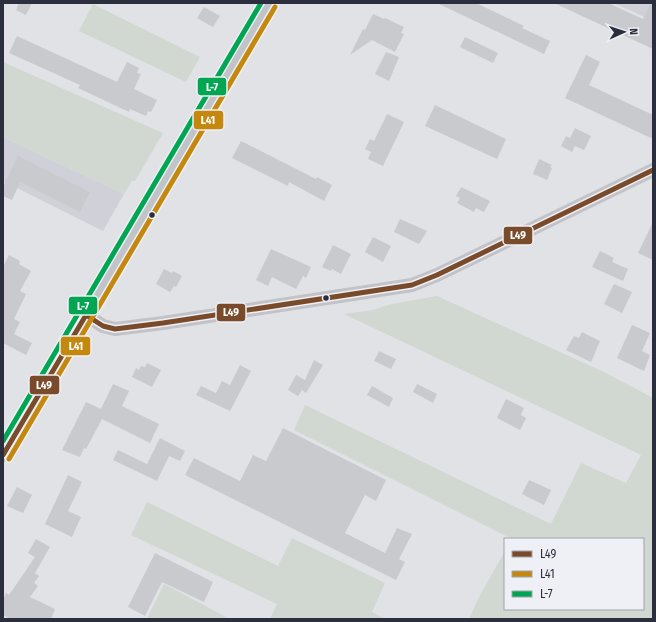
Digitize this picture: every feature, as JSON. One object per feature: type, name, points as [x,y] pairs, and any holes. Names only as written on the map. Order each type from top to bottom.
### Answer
[{"type":"street","points":[[3,455],[269,3]]},
{"type":"street","points":[[86,315],[103,326],[115,328],[194,318],[412,285],[653,170]]},
{"type":"shaded area","points":[[614,3],[653,3],[653,21]]},
{"type":"shaded area","points":[[93,4],[200,57],[186,82],[79,31]]},
{"type":"shaded area","points":[[3,62],[163,133],[135,181],[132,181],[124,194],[3,137]]},
{"type":"shaded area","points":[[3,137],[124,194],[103,231],[3,181]]},
{"type":"shaded area","points":[[437,296],[606,373],[653,398],[653,619],[469,619],[479,597],[504,553],[504,610],[644,610],[644,538],[510,538],[294,430],[305,405],[551,524],[581,463],[626,483],[641,455],[344,314],[373,310],[392,304]]},
{"type":"shaded area","points":[[147,502],[278,566],[292,538],[385,583],[372,612],[386,619],[270,619],[277,604],[131,535]]},
{"type":"shaded area","points":[[164,584],[230,619],[147,619]]},
{"type":"building","points":[[19,3],[32,3],[26,15],[16,10]]},
{"type":"building","points":[[437,3],[476,3],[524,26],[522,28],[550,41],[544,54]]},
{"type":"building","points":[[554,3],[608,3],[643,19],[651,3],[653,3],[653,49]]},
{"type":"building","points":[[204,7],[220,16],[213,27],[197,18]]},
{"type":"building","points":[[373,14],[404,27],[401,33],[404,34],[395,52],[372,40],[350,55],[363,29],[365,30]]},
{"type":"building","points":[[17,36],[117,82],[127,62],[139,68],[137,73],[141,74],[134,89],[157,100],[151,112],[148,111],[146,116],[130,109],[129,112],[78,88],[80,85],[9,53]]},
{"type":"building","points":[[465,37],[498,53],[493,63],[460,47]]},
{"type":"building","points":[[386,52],[399,57],[389,81],[375,74]]},
{"type":"building","points":[[586,55],[600,62],[589,85],[653,115],[653,139],[565,98]]},
{"type":"building","points":[[435,105],[506,139],[497,159],[425,126]]},
{"type":"building","points":[[387,114],[404,122],[383,166],[368,159],[371,152],[365,149],[370,139],[374,141]]},
{"type":"building","points":[[575,128],[591,136],[584,150],[575,146],[572,152],[561,146],[566,136],[570,138]]},
{"type":"building","points":[[241,141],[316,179],[317,177],[332,185],[324,201],[289,182],[288,186],[232,158]]},
{"type":"building","points":[[18,156],[90,192],[80,212],[20,182],[12,200],[3,196],[3,187]]},
{"type":"building","points":[[539,159],[552,165],[550,167],[552,168],[547,180],[533,174]]},
{"type":"building","points":[[461,187],[490,201],[484,212],[476,208],[474,212],[457,203],[460,198],[456,196]]},
{"type":"building","points":[[400,219],[427,231],[419,244],[394,232]]},
{"type":"building","points":[[653,222],[653,260],[638,253]]},
{"type":"building","points":[[373,237],[391,246],[383,262],[365,252]]},
{"type":"building","points":[[333,245],[351,254],[341,274],[332,269],[331,271],[322,267]]},
{"type":"building","points":[[271,249],[311,267],[306,278],[303,276],[296,289],[272,277],[268,286],[256,280]]},
{"type":"building","points":[[600,251],[614,258],[612,262],[628,269],[623,281],[592,267]]},
{"type":"building","points":[[9,255],[20,261],[19,264],[31,271],[20,291],[26,294],[14,319],[20,322],[14,334],[32,343],[26,355],[3,343],[3,267]]},
{"type":"building","points":[[164,269],[172,273],[173,271],[182,276],[176,287],[174,286],[170,292],[156,284]]},
{"type":"building","points":[[614,284],[632,292],[622,313],[604,304]]},
{"type":"building","points":[[632,325],[650,333],[642,351],[650,355],[644,371],[617,358]]},
{"type":"building","points":[[582,332],[600,341],[591,362],[566,350],[574,336],[579,338]]},
{"type":"building","points":[[379,351],[396,359],[391,369],[374,361]]},
{"type":"building","points":[[314,360],[323,365],[306,393],[302,390],[298,396],[288,390],[296,375],[305,380]]},
{"type":"building","points":[[147,363],[161,370],[152,387],[132,377],[136,368],[139,370],[141,366],[145,367]]},
{"type":"building","points":[[240,365],[251,371],[230,411],[196,395],[201,386],[216,393],[222,381],[230,385]]},
{"type":"building","points":[[113,384],[129,391],[122,406],[159,424],[150,443],[102,419],[80,457],[62,450],[86,402],[101,409]]},
{"type":"building","points":[[417,384],[437,394],[433,403],[413,392]]},
{"type":"building","points":[[372,386],[393,398],[389,407],[367,395]]},
{"type":"building","points":[[506,399],[524,408],[521,415],[526,418],[520,430],[497,418]]},
{"type":"building","points":[[283,428],[386,480],[376,501],[365,495],[345,533],[385,553],[397,528],[412,534],[399,559],[405,562],[396,580],[185,475],[194,458],[240,481],[253,455],[266,461]]},
{"type":"building","points":[[160,438],[185,451],[180,461],[169,456],[157,481],[113,460],[118,450],[147,464]]},
{"type":"building","points":[[68,475],[82,482],[68,511],[81,517],[72,537],[45,524]]},
{"type":"building","points":[[529,480],[551,490],[544,505],[522,494]]},
{"type":"building","points":[[17,487],[32,495],[23,513],[7,506]]},
{"type":"building","points":[[36,539],[50,547],[35,573],[39,576],[34,583],[38,586],[30,597],[55,609],[51,619],[11,619],[3,615],[3,600],[6,593],[9,595],[35,557],[28,553]]},
{"type":"building","points":[[155,553],[213,582],[204,602],[162,582],[145,616],[128,607]]},
{"type":"transit line","name":"L-7","points":[[3,441],[261,3]]},
{"type":"transit line","name":"L41","points":[[9,459],[275,7]]},
{"type":"transit line","name":"L49","points":[[86,315],[103,326],[115,329],[412,285],[437,275],[653,170]]},
{"type":"transit line","name":"L49","points":[[3,455],[86,315]]}]
